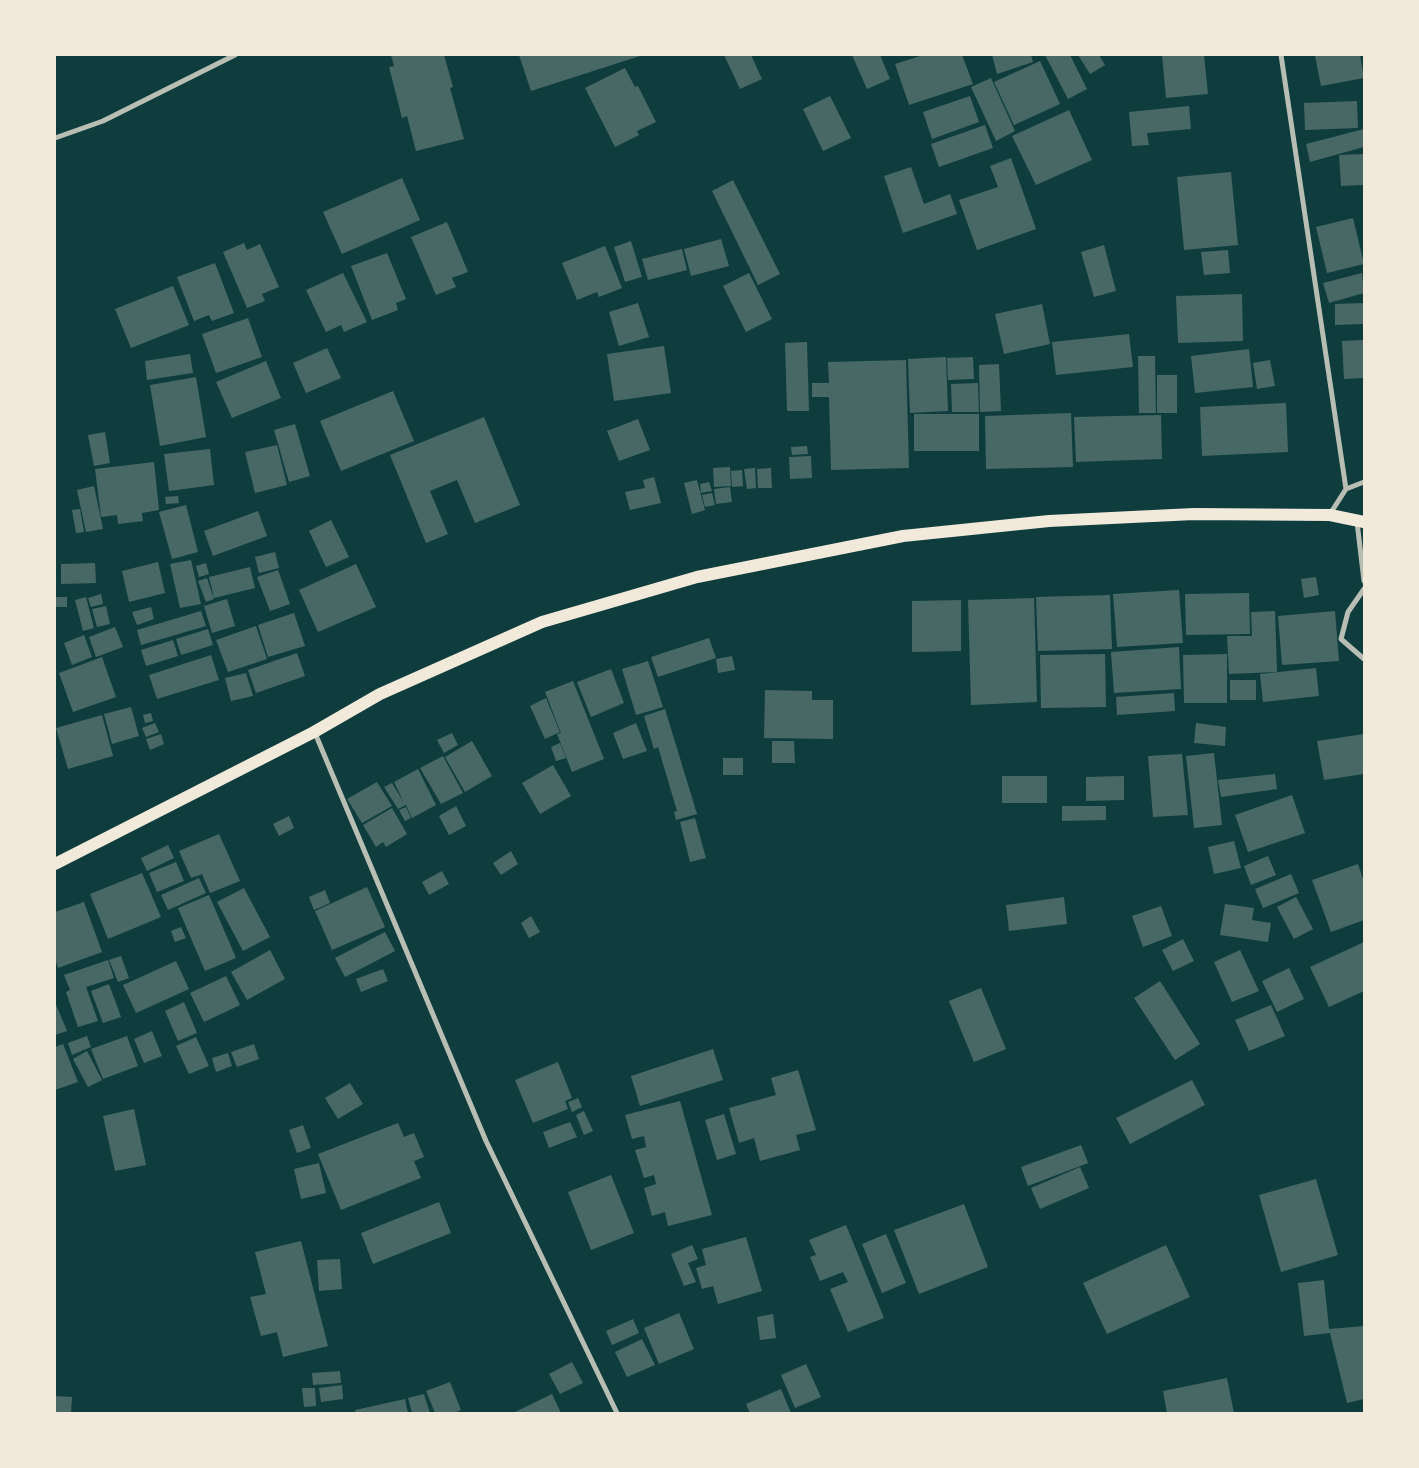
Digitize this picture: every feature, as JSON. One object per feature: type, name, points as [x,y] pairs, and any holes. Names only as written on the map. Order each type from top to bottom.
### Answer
[{"type":"main road","points":[[55,864],[314,732],[380,694],[542,622],[697,577],[912,535],[1050,521],[1194,514],[1330,515],[1360,521]]},
{"type":"street","points":[[55,138],[103,121],[235,55]]},
{"type":"street","points":[[1281,55],[1346,488],[1330,515]]},
{"type":"street","points":[[1346,488],[1364,482]]},
{"type":"street","points":[[1360,521],[1364,581]]},
{"type":"street","points":[[1364,589],[1348,612],[1340,639],[1364,659]]},
{"type":"street","points":[[314,732],[486,1141],[617,1413]]},
{"type":"building","points":[[391,55],[444,55],[453,87],[450,88],[464,139],[416,151],[407,116],[402,118],[389,67],[394,66]]},
{"type":"building","points":[[519,55],[643,55],[531,91]]},
{"type":"building","points":[[724,55],[751,55],[762,79],[740,89]]},
{"type":"building","points":[[852,55],[880,55],[890,79],[867,89]]},
{"type":"building","points":[[923,55],[962,55],[973,84],[909,105],[895,64]]},
{"type":"building","points":[[992,55],[1031,55],[1033,62],[997,74]]},
{"type":"building","points":[[1045,55],[1070,55],[1087,89],[1068,99]]},
{"type":"building","points":[[1078,55],[1099,55],[1105,65],[1090,74]]},
{"type":"building","points":[[1162,55],[1204,55],[1208,94],[1166,98]]},
{"type":"building","points":[[1360,55],[1364,78],[1321,86],[1315,56]]},
{"type":"building","points":[[1040,61],[1060,104],[1014,125],[994,82]]},
{"type":"building","points":[[625,68],[635,87],[638,86],[656,122],[637,131],[639,135],[615,147],[585,88]]},
{"type":"building","points":[[991,78],[1015,131],[996,141],[971,87]]},
{"type":"building","points":[[830,96],[851,138],[823,151],[803,109]]},
{"type":"building","points":[[970,96],[979,122],[932,139],[923,112]]},
{"type":"building","points":[[1357,101],[1358,128],[1305,130],[1304,103]]},
{"type":"building","points":[[1189,106],[1191,129],[1147,133],[1149,145],[1132,146],[1129,112]]},
{"type":"building","points":[[1069,110],[1092,160],[1036,185],[1012,136]]},
{"type":"building","points":[[985,125],[993,148],[939,167],[931,144]]},
{"type":"building","points":[[1364,129],[1364,147],[1310,162],[1306,144]]},
{"type":"building","points":[[1364,154],[1364,185],[1341,186],[1339,155]]},
{"type":"building","points":[[1011,158],[1036,229],[977,250],[959,200],[998,187],[990,166]]},
{"type":"building","points":[[911,167],[924,204],[950,194],[957,214],[903,233],[884,176]]},
{"type":"building","points":[[1231,172],[1238,245],[1184,250],[1177,177]]},
{"type":"building","points":[[402,178],[420,220],[342,254],[323,212]]},
{"type":"building","points":[[733,180],[780,274],[758,285],[712,191]]},
{"type":"building","points":[[1353,218],[1364,264],[1327,273],[1316,227]]},
{"type":"building","points":[[447,222],[468,272],[452,278],[456,287],[436,295],[411,237]]},
{"type":"building","points":[[721,239],[729,266],[691,276],[684,249]]},
{"type":"building","points":[[631,241],[642,277],[625,282],[614,247]]},
{"type":"building","points":[[244,243],[247,250],[260,244],[279,287],[262,294],[265,301],[247,308],[223,252]]},
{"type":"building","points":[[1104,245],[1116,291],[1094,297],[1081,252]]},
{"type":"building","points":[[605,246],[622,288],[599,297],[597,292],[577,300],[562,263]]},
{"type":"building","points":[[682,249],[687,270],[648,280],[642,259]]},
{"type":"building","points":[[1228,250],[1230,273],[1204,275],[1201,252]]},
{"type":"building","points":[[387,253],[406,299],[396,303],[398,310],[372,320],[351,266]]},
{"type":"building","points":[[215,263],[234,313],[212,321],[209,315],[194,321],[177,277]]},
{"type":"building","points":[[343,273],[367,322],[344,332],[341,325],[326,332],[306,290]]},
{"type":"building","points":[[749,273],[772,319],[746,332],[723,286]]},
{"type":"building","points":[[1362,273],[1364,293],[1329,303],[1323,283]]},
{"type":"building","points":[[173,286],[189,325],[131,348],[115,309]]},
{"type":"building","points":[[1242,294],[1243,341],[1178,343],[1176,296]]},
{"type":"building","points":[[638,303],[649,337],[619,346],[609,312]]},
{"type":"building","points":[[1364,303],[1364,324],[1335,325],[1335,304]]},
{"type":"building","points":[[1042,304],[1050,344],[1004,354],[995,314]]},
{"type":"building","points":[[248,318],[262,357],[216,373],[202,334]]},
{"type":"building","points":[[1129,334],[1133,367],[1056,375],[1052,342]]},
{"type":"building","points":[[1364,340],[1364,378],[1344,379],[1342,341]]},
{"type":"building","points":[[807,342],[809,411],[787,411],[785,343]]},
{"type":"building","points":[[664,346],[671,393],[614,401],[607,354]]},
{"type":"building","points":[[327,348],[341,378],[306,393],[293,363]]},
{"type":"building","points":[[1249,349],[1253,387],[1195,393],[1191,356]]},
{"type":"building","points":[[190,354],[193,373],[147,380],[145,361]]},
{"type":"building","points":[[1138,356],[1155,356],[1156,413],[1139,413]]},
{"type":"building","points":[[946,357],[948,411],[910,413],[908,359]]},
{"type":"building","points":[[973,357],[974,379],[948,380],[947,358]]},
{"type":"building","points":[[906,360],[909,468],[831,470],[829,397],[812,397],[812,383],[829,383],[828,362]]},
{"type":"building","points":[[1270,360],[1275,386],[1257,389],[1253,363]]},
{"type":"building","points":[[266,361],[281,398],[232,418],[216,382]]},
{"type":"building","points":[[999,364],[1001,411],[980,412],[979,365]]},
{"type":"building","points":[[1157,375],[1177,375],[1177,413],[1157,413]]},
{"type":"building","points":[[196,377],[206,437],[160,446],[150,385]]},
{"type":"building","points":[[978,383],[979,412],[952,412],[951,384]]},
{"type":"building","points":[[393,391],[414,441],[341,471],[320,421]]},
{"type":"building","points":[[1286,403],[1288,452],[1202,456],[1200,407]]},
{"type":"building","points":[[1071,413],[1073,467],[986,469],[985,416]]},
{"type":"building","points":[[914,414],[979,414],[979,451],[914,451]]},
{"type":"building","points":[[1161,415],[1162,459],[1076,462],[1074,417]]},
{"type":"building","points":[[484,417],[520,505],[475,523],[457,480],[430,491],[448,534],[426,543],[390,455]]},
{"type":"building","points":[[638,419],[650,450],[619,461],[607,431]]},
{"type":"building","points":[[295,424],[310,476],[289,482],[274,430]]},
{"type":"building","points":[[105,432],[110,463],[94,466],[88,435]]},
{"type":"building","points":[[277,445],[287,485],[255,493],[245,452]]},
{"type":"building","points":[[807,446],[808,454],[792,455],[791,447]]},
{"type":"building","points":[[210,449],[214,485],[169,491],[164,454]]},
{"type":"building","points":[[811,456],[812,478],[790,479],[789,457]]},
{"type":"building","points":[[154,462],[159,510],[142,513],[143,521],[118,524],[117,515],[101,517],[95,469]]},
{"type":"building","points":[[730,467],[731,486],[714,487],[713,468]]},
{"type":"building","points":[[755,468],[756,488],[747,489],[744,469]]},
{"type":"building","points":[[771,468],[772,488],[758,488],[757,469]]},
{"type":"building","points":[[742,470],[743,486],[732,487],[731,471]]},
{"type":"building","points":[[654,477],[661,503],[630,510],[625,492],[645,488],[643,480]]},
{"type":"building","points":[[697,480],[705,510],[692,514],[684,483]]},
{"type":"building","points":[[709,482],[712,491],[701,493],[700,484]]},
{"type":"building","points":[[94,486],[103,529],[86,532],[77,490]]},
{"type":"building","points":[[730,487],[732,502],[716,504],[714,489]]},
{"type":"building","points":[[712,493],[715,505],[705,507],[702,495]]},
{"type":"building","points":[[178,496],[179,503],[166,504],[165,497]]},
{"type":"building","points":[[186,505],[198,552],[172,559],[159,512]]},
{"type":"building","points":[[80,509],[84,532],[76,533],[72,510]]},
{"type":"building","points":[[258,511],[267,536],[213,556],[204,531]]},
{"type":"building","points":[[331,520],[349,557],[326,567],[309,531]]},
{"type":"building","points":[[275,552],[279,568],[259,573],[255,557]]},
{"type":"building","points":[[191,560],[201,604],[180,608],[170,564]]},
{"type":"building","points":[[158,562],[165,593],[129,602],[122,571]]},
{"type":"building","points":[[95,563],[96,583],[61,584],[61,564]]},
{"type":"building","points":[[206,563],[209,574],[199,577],[196,566]]},
{"type":"building","points":[[356,564],[376,607],[318,632],[299,590]]},
{"type":"building","points":[[250,567],[255,588],[214,598],[209,577]]},
{"type":"building","points":[[278,570],[290,604],[270,611],[257,577]]},
{"type":"building","points":[[1316,577],[1319,595],[1304,598],[1301,579]]},
{"type":"building","points":[[207,578],[214,599],[206,602],[198,581]]},
{"type":"building","points":[[1179,590],[1183,643],[1117,647],[1113,594]]},
{"type":"building","points":[[1249,593],[1250,634],[1186,635],[1185,594]]},
{"type":"building","points":[[101,594],[103,604],[91,607],[88,598]]},
{"type":"building","points":[[1110,595],[1112,649],[1038,651],[1036,597]]},
{"type":"building","points":[[55,597],[67,597],[67,607],[55,607]]},
{"type":"building","points":[[86,597],[94,628],[83,631],[75,600]]},
{"type":"building","points":[[1034,598],[1037,702],[971,705],[968,600]]},
{"type":"building","points":[[227,599],[235,626],[212,633],[204,606]]},
{"type":"building","points":[[961,600],[961,651],[912,652],[912,601]]},
{"type":"building","points":[[106,606],[110,624],[97,627],[92,609]]},
{"type":"building","points":[[151,607],[154,619],[137,625],[132,612]]},
{"type":"building","points":[[201,611],[206,626],[141,645],[137,630]]},
{"type":"building","points":[[1275,611],[1277,672],[1229,674],[1227,636],[1252,636],[1251,612]]},
{"type":"building","points":[[1335,611],[1339,661],[1282,665],[1278,616]]},
{"type":"building","points":[[294,613],[305,646],[268,657],[258,625]]},
{"type":"building","points":[[256,626],[267,659],[228,672],[216,640]]},
{"type":"building","points":[[115,627],[123,647],[96,657],[89,637]]},
{"type":"building","points":[[208,629],[213,645],[181,655],[176,639]]},
{"type":"building","points":[[84,635],[92,657],[72,665],[64,643]]},
{"type":"building","points":[[709,638],[716,658],[658,677],[651,657]]},
{"type":"building","points":[[173,640],[178,656],[146,666],[141,650]]},
{"type":"building","points":[[1179,647],[1181,689],[1114,693],[1111,652]]},
{"type":"building","points":[[297,653],[305,676],[256,693],[248,670]]},
{"type":"building","points":[[1105,654],[1106,707],[1041,708],[1040,655]]},
{"type":"building","points":[[1227,654],[1227,703],[1184,703],[1183,655]]},
{"type":"building","points":[[211,655],[219,680],[157,699],[149,675]]},
{"type":"building","points":[[732,656],[735,670],[718,673],[716,659]]},
{"type":"building","points":[[102,657],[116,697],[73,712],[59,673]]},
{"type":"building","points":[[648,661],[663,707],[636,715],[622,669]]},
{"type":"building","points":[[1316,668],[1319,696],[1263,702],[1260,674]]},
{"type":"building","points":[[611,669],[624,703],[591,717],[577,682]]},
{"type":"building","points":[[246,673],[253,696],[231,701],[225,678]]},
{"type":"building","points":[[1230,680],[1256,680],[1256,700],[1230,700]]},
{"type":"building","points":[[573,681],[604,759],[572,772],[557,734],[561,733],[545,692]]},
{"type":"building","points":[[765,690],[812,691],[812,700],[833,700],[833,739],[764,738]]},
{"type":"building","points":[[1174,693],[1175,711],[1117,715],[1116,697]]},
{"type":"building","points":[[546,698],[560,732],[545,739],[530,706]]},
{"type":"building","points":[[131,707],[139,736],[112,744],[104,714]]},
{"type":"building","points":[[665,709],[697,814],[676,820],[674,812],[677,811],[658,747],[654,749],[644,716]]},
{"type":"building","points":[[151,713],[153,721],[145,723],[143,715]]},
{"type":"building","points":[[102,715],[113,756],[68,769],[56,728]]},
{"type":"building","points":[[155,723],[159,732],[146,737],[142,728]]},
{"type":"building","points":[[636,723],[647,751],[623,759],[613,733]]},
{"type":"building","points":[[1196,723],[1226,727],[1225,746],[1194,743]]},
{"type":"building","points":[[452,733],[458,745],[444,753],[437,740]]},
{"type":"building","points":[[161,734],[164,744],[150,750],[146,739]]},
{"type":"building","points":[[1364,734],[1364,774],[1324,780],[1317,741]]},
{"type":"building","points":[[472,741],[492,776],[465,792],[445,757]]},
{"type":"building","points":[[772,741],[794,741],[795,763],[772,763]]},
{"type":"building","points":[[560,743],[566,758],[556,761],[551,747]]},
{"type":"building","points":[[1214,753],[1222,825],[1194,828],[1186,756]]},
{"type":"building","points":[[1182,754],[1188,815],[1153,817],[1148,756]]},
{"type":"building","points":[[443,756],[463,793],[441,804],[420,768]]},
{"type":"building","points":[[723,758],[743,758],[743,775],[723,775]]},
{"type":"building","points":[[553,765],[571,796],[540,814],[522,783]]},
{"type":"building","points":[[418,769],[436,805],[412,818],[406,805],[398,809],[384,787],[392,783],[404,803],[394,782]]},
{"type":"building","points":[[1275,774],[1277,789],[1221,797],[1218,780]]},
{"type":"building","points":[[1002,776],[1047,776],[1047,803],[1002,803]]},
{"type":"building","points":[[1124,776],[1124,800],[1086,801],[1086,777]]},
{"type":"building","points":[[377,782],[392,806],[362,823],[347,799]]},
{"type":"building","points":[[1292,795],[1305,833],[1248,852],[1235,815]]},
{"type":"building","points":[[456,806],[466,826],[449,835],[439,816]]},
{"type":"building","points":[[1062,806],[1106,806],[1106,820],[1062,821]]},
{"type":"building","points":[[406,807],[411,818],[405,821],[399,810]]},
{"type":"building","points":[[392,808],[407,834],[386,847],[383,842],[376,847],[363,825]]},
{"type":"building","points":[[289,816],[294,828],[279,836],[273,824]]},
{"type":"building","points":[[695,818],[706,858],[690,862],[680,822]]},
{"type":"building","points":[[219,834],[240,881],[210,893],[202,874],[191,878],[179,851]]},
{"type":"building","points":[[1234,841],[1241,868],[1214,874],[1208,847]]},
{"type":"building","points":[[168,845],[174,858],[147,871],[141,858]]},
{"type":"building","points":[[511,851],[518,864],[501,875],[493,863]]},
{"type":"building","points":[[1268,856],[1276,875],[1251,885],[1244,866]]},
{"type":"building","points":[[176,862],[184,881],[157,892],[149,873]]},
{"type":"building","points":[[1358,864],[1364,882],[1364,920],[1331,932],[1312,880]]},
{"type":"building","points":[[442,871],[449,884],[429,895],[422,882]]},
{"type":"building","points":[[142,873],[161,917],[108,939],[90,894]]},
{"type":"building","points":[[1291,874],[1299,893],[1263,908],[1255,889]]},
{"type":"building","points":[[199,878],[206,893],[168,910],[161,895]]},
{"type":"building","points":[[367,887],[385,927],[332,950],[315,911]]},
{"type":"building","points":[[244,888],[270,937],[243,951],[217,902]]},
{"type":"building","points":[[325,890],[330,903],[314,910],[309,897]]},
{"type":"building","points":[[209,895],[236,958],[205,971],[178,908]]},
{"type":"building","points":[[1064,897],[1067,924],[1009,931],[1006,905]]},
{"type":"building","points":[[1296,897],[1313,929],[1294,939],[1277,907]]},
{"type":"building","points":[[84,902],[102,952],[58,968],[55,959],[55,912]]},
{"type":"building","points":[[1225,904],[1254,908],[1252,920],[1271,923],[1268,942],[1220,935]]},
{"type":"building","points":[[1161,906],[1172,936],[1143,947],[1132,916]]},
{"type":"building","points":[[531,916],[540,932],[529,938],[521,923]]},
{"type":"building","points":[[181,927],[186,938],[175,942],[171,931]]},
{"type":"building","points":[[385,932],[395,951],[345,977],[335,958]]},
{"type":"building","points":[[1183,939],[1194,961],[1173,971],[1162,950]]},
{"type":"building","points":[[1364,942],[1364,991],[1329,1007],[1310,967]]},
{"type":"building","points":[[270,950],[285,979],[247,1000],[231,972]]},
{"type":"building","points":[[1240,950],[1259,991],[1232,1002],[1214,962]]},
{"type":"building","points":[[121,956],[129,978],[118,982],[109,960]]},
{"type":"building","points":[[108,960],[114,978],[86,987],[98,1021],[78,1027],[66,992],[70,990],[64,975]]},
{"type":"building","points":[[176,961],[189,989],[136,1013],[123,985]]},
{"type":"building","points":[[1289,968],[1304,999],[1277,1012],[1262,981]]},
{"type":"building","points":[[383,969],[388,981],[361,992],[356,979]]},
{"type":"building","points":[[226,976],[240,1005],[204,1022],[190,993]]},
{"type":"building","points":[[1160,981],[1200,1044],[1175,1060],[1134,998]]},
{"type":"building","points":[[109,984],[121,1017],[103,1023],[91,991]]},
{"type":"building","points":[[981,988],[1006,1049],[974,1062],[949,1001]]},
{"type":"building","points":[[55,1002],[67,1031],[55,1035]]},
{"type":"building","points":[[184,1002],[197,1033],[178,1041],[165,1011]]},
{"type":"building","points":[[1271,1005],[1285,1036],[1249,1051],[1235,1020]]},
{"type":"building","points":[[152,1031],[162,1056],[144,1063],[134,1039]]},
{"type":"building","points":[[87,1036],[91,1047],[72,1055],[68,1043]]},
{"type":"building","points":[[127,1036],[138,1066],[103,1079],[91,1049]]},
{"type":"building","points":[[196,1037],[209,1066],[189,1074],[176,1046]]},
{"type":"building","points":[[63,1044],[78,1082],[55,1090],[55,1047]]},
{"type":"building","points":[[254,1044],[259,1059],[237,1067],[231,1052]]},
{"type":"building","points":[[713,1049],[723,1080],[640,1106],[631,1076]]},
{"type":"building","points":[[87,1051],[102,1080],[88,1087],[73,1059]]},
{"type":"building","points":[[228,1053],[232,1066],[216,1072],[212,1058]]},
{"type":"building","points":[[558,1062],[572,1098],[565,1101],[568,1109],[533,1123],[515,1080]]},
{"type":"building","points":[[798,1070],[816,1130],[796,1135],[800,1150],[760,1161],[754,1138],[739,1143],[729,1108],[776,1095],[771,1078]]},
{"type":"building","points":[[1192,1080],[1205,1105],[1130,1144],[1116,1118]]},
{"type":"building","points":[[350,1083],[363,1104],[338,1119],[325,1098]]},
{"type":"building","points":[[578,1098],[582,1107],[572,1112],[568,1102]]},
{"type":"building","points":[[680,1101],[712,1215],[668,1226],[665,1212],[652,1216],[644,1188],[656,1184],[654,1175],[644,1178],[635,1150],[646,1147],[644,1136],[632,1139],[625,1115]]},
{"type":"building","points":[[134,1109],[146,1165],[115,1171],[103,1116]]},
{"type":"building","points":[[584,1111],[593,1131],[584,1135],[576,1115]]},
{"type":"building","points":[[724,1114],[736,1154],[717,1160],[705,1120]]},
{"type":"building","points":[[570,1122],[577,1137],[549,1148],[543,1132]]},
{"type":"building","points":[[398,1123],[404,1137],[414,1133],[424,1157],[414,1161],[421,1178],[341,1210],[318,1154]]},
{"type":"building","points":[[303,1125],[311,1148],[297,1153],[289,1130]]},
{"type":"building","points":[[1081,1145],[1088,1163],[1028,1186],[1021,1167]]},
{"type":"building","points":[[319,1163],[326,1193],[301,1199],[294,1169]]},
{"type":"building","points":[[1080,1167],[1089,1188],[1040,1209],[1031,1188]]},
{"type":"building","points":[[611,1175],[634,1233],[591,1250],[568,1192]]},
{"type":"building","points":[[1316,1179],[1338,1255],[1281,1272],[1259,1195]]},
{"type":"building","points":[[439,1202],[451,1233],[373,1264],[361,1233]]},
{"type":"building","points":[[964,1204],[988,1267],[919,1294],[894,1230]]},
{"type":"building","points":[[846,1225],[884,1318],[848,1332],[830,1289],[848,1282],[843,1272],[820,1281],[810,1257],[816,1255],[809,1240]]},
{"type":"building","points":[[886,1234],[906,1283],[882,1293],[862,1244]]},
{"type":"building","points":[[746,1237],[762,1291],[718,1304],[713,1286],[702,1289],[696,1268],[706,1265],[702,1249]]},
{"type":"building","points":[[301,1241],[328,1346],[283,1357],[277,1332],[261,1336],[250,1297],[266,1294],[255,1252]]},
{"type":"building","points":[[692,1245],[698,1259],[688,1263],[696,1282],[684,1286],[671,1254]]},
{"type":"building","points":[[1166,1245],[1190,1297],[1107,1334],[1083,1283]]},
{"type":"building","points":[[340,1259],[342,1289],[319,1291],[317,1260]]},
{"type":"building","points":[[1324,1280],[1329,1329],[1364,1326],[1364,1399],[1347,1403],[1330,1333],[1304,1336],[1298,1283]]},
{"type":"building","points":[[679,1313],[694,1349],[659,1364],[644,1328]]},
{"type":"building","points":[[773,1314],[776,1338],[760,1340],[757,1317]]},
{"type":"building","points":[[633,1319],[639,1333],[612,1345],[606,1331]]},
{"type":"building","points":[[642,1339],[655,1365],[627,1377],[615,1352]]},
{"type":"building","points":[[572,1362],[583,1383],[560,1394],[549,1374]]},
{"type":"building","points":[[806,1364],[821,1397],[795,1408],[781,1375]]},
{"type":"building","points":[[340,1371],[341,1383],[313,1385],[312,1373]]},
{"type":"building","points":[[1227,1378],[1234,1413],[1167,1413],[1163,1391]]},
{"type":"building","points":[[450,1382],[461,1410],[454,1413],[435,1413],[426,1391]]},
{"type":"building","points":[[342,1385],[343,1399],[321,1402],[319,1388]]},
{"type":"building","points":[[302,1388],[315,1388],[316,1406],[304,1407]]},
{"type":"building","points":[[781,1389],[791,1413],[750,1413],[746,1404]]},
{"type":"building","points":[[424,1394],[430,1413],[412,1413],[408,1398]]},
{"type":"building","points":[[552,1394],[561,1413],[513,1413]]},
{"type":"building","points":[[55,1396],[72,1397],[71,1413],[55,1413]]},
{"type":"building","points":[[405,1399],[408,1413],[356,1413],[355,1410]]}]
